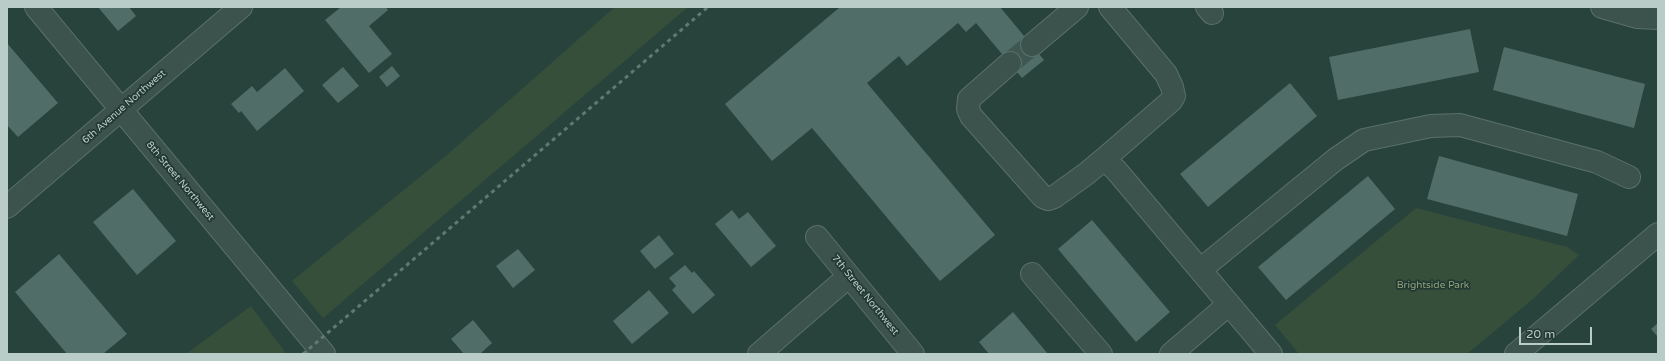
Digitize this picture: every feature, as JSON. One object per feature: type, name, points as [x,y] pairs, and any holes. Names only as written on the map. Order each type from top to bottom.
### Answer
[{"type":"street","name":"8th Street Northwest","points":[[36,7],[324,354]]},
{"type":"street","name":"6th Avenue Northwest","points":[[7,207],[241,7]]},
{"type":"street","points":[[1032,45],[1077,7]]},
{"type":"street","points":[[1010,63],[969,99],[968,109],[971,116],[1042,197],[1048,199],[1054,197],[1086,174],[1171,101],[1174,96],[1166,74],[1110,7]]},
{"type":"street","points":[[1602,7],[1636,17],[1658,18]]},
{"type":"street","points":[[1200,270],[1336,159],[1364,140],[1431,126],[1460,126],[1597,162],[1629,177]]},
{"type":"street","points":[[1104,159],[1116,170],[1271,354]]},
{"type":"street","points":[[1516,354],[1658,234]]},
{"type":"street","name":"7th Street Northwest","points":[[817,236],[913,354]]},
{"type":"street","points":[[1032,274],[1101,354]]},
{"type":"street","points":[[759,354],[849,276]]},
{"type":"street","points":[[1170,354],[1229,304]]},
{"type":"green space","points":[[615,7],[688,7],[323,318],[292,281],[448,154]]},
{"type":"green space","name":"Brightside Park","points":[[1416,208],[1567,247],[1579,255],[1534,298],[1467,354],[1299,354],[1275,325]]},
{"type":"green space","points":[[251,306],[285,352],[282,354],[186,354]]},
{"type":"building","points":[[98,7],[129,7],[136,16],[118,31]]},
{"type":"building","points":[[341,7],[386,7],[388,10],[369,26],[392,54],[369,73],[325,20]]},
{"type":"building","points":[[840,7],[1000,7],[1044,60],[1022,78],[976,23],[966,32],[958,23],[907,66],[899,56],[867,83],[995,235],[940,281],[812,128],[772,161],[725,104]]},
{"type":"building","points":[[1470,29],[1479,72],[1338,100],[1329,57]]},
{"type":"building","points":[[7,43],[58,103],[18,137],[7,125]]},
{"type":"building","points":[[1504,47],[1645,84],[1634,128],[1493,90]]},
{"type":"building","points":[[392,66],[400,76],[387,87],[379,77]]},
{"type":"building","points":[[343,67],[359,86],[338,103],[322,85]]},
{"type":"building","points":[[285,68],[304,91],[257,131],[241,111],[239,113],[231,104],[252,86],[257,92]]},
{"type":"building","points":[[1290,83],[1317,116],[1208,207],[1180,174]]},
{"type":"building","points":[[1439,156],[1578,194],[1567,236],[1427,199]]},
{"type":"building","points":[[1368,176],[1395,209],[1286,300],[1258,267]]},
{"type":"building","points":[[133,189],[176,241],[137,275],[93,222]]},
{"type":"building","points":[[732,210],[739,219],[748,212],[776,246],[751,267],[715,224]]},
{"type":"building","points":[[1092,220],[1170,312],[1136,342],[1058,249]]},
{"type":"building","points":[[659,235],[674,254],[655,269],[640,251]]},
{"type":"building","points":[[518,249],[535,270],[513,288],[496,266]]},
{"type":"building","points":[[59,254],[127,334],[103,354],[67,354],[15,292]]},
{"type":"building","points":[[685,265],[692,273],[694,271],[715,295],[693,314],[672,290],[676,286],[669,278]]},
{"type":"building","points":[[649,290],[669,313],[632,344],[613,321]]},
{"type":"building","points":[[1013,312],[1048,354],[989,354],[979,342]]},
{"type":"building","points":[[473,320],[492,343],[480,354],[464,354],[451,339]]},
{"type":"building","points":[[1658,323],[1658,337],[1651,329]]},
{"type":"tunnel","points":[[1010,63],[1032,45]]},
{"type":"railway","points":[[303,354],[708,7]]}]
